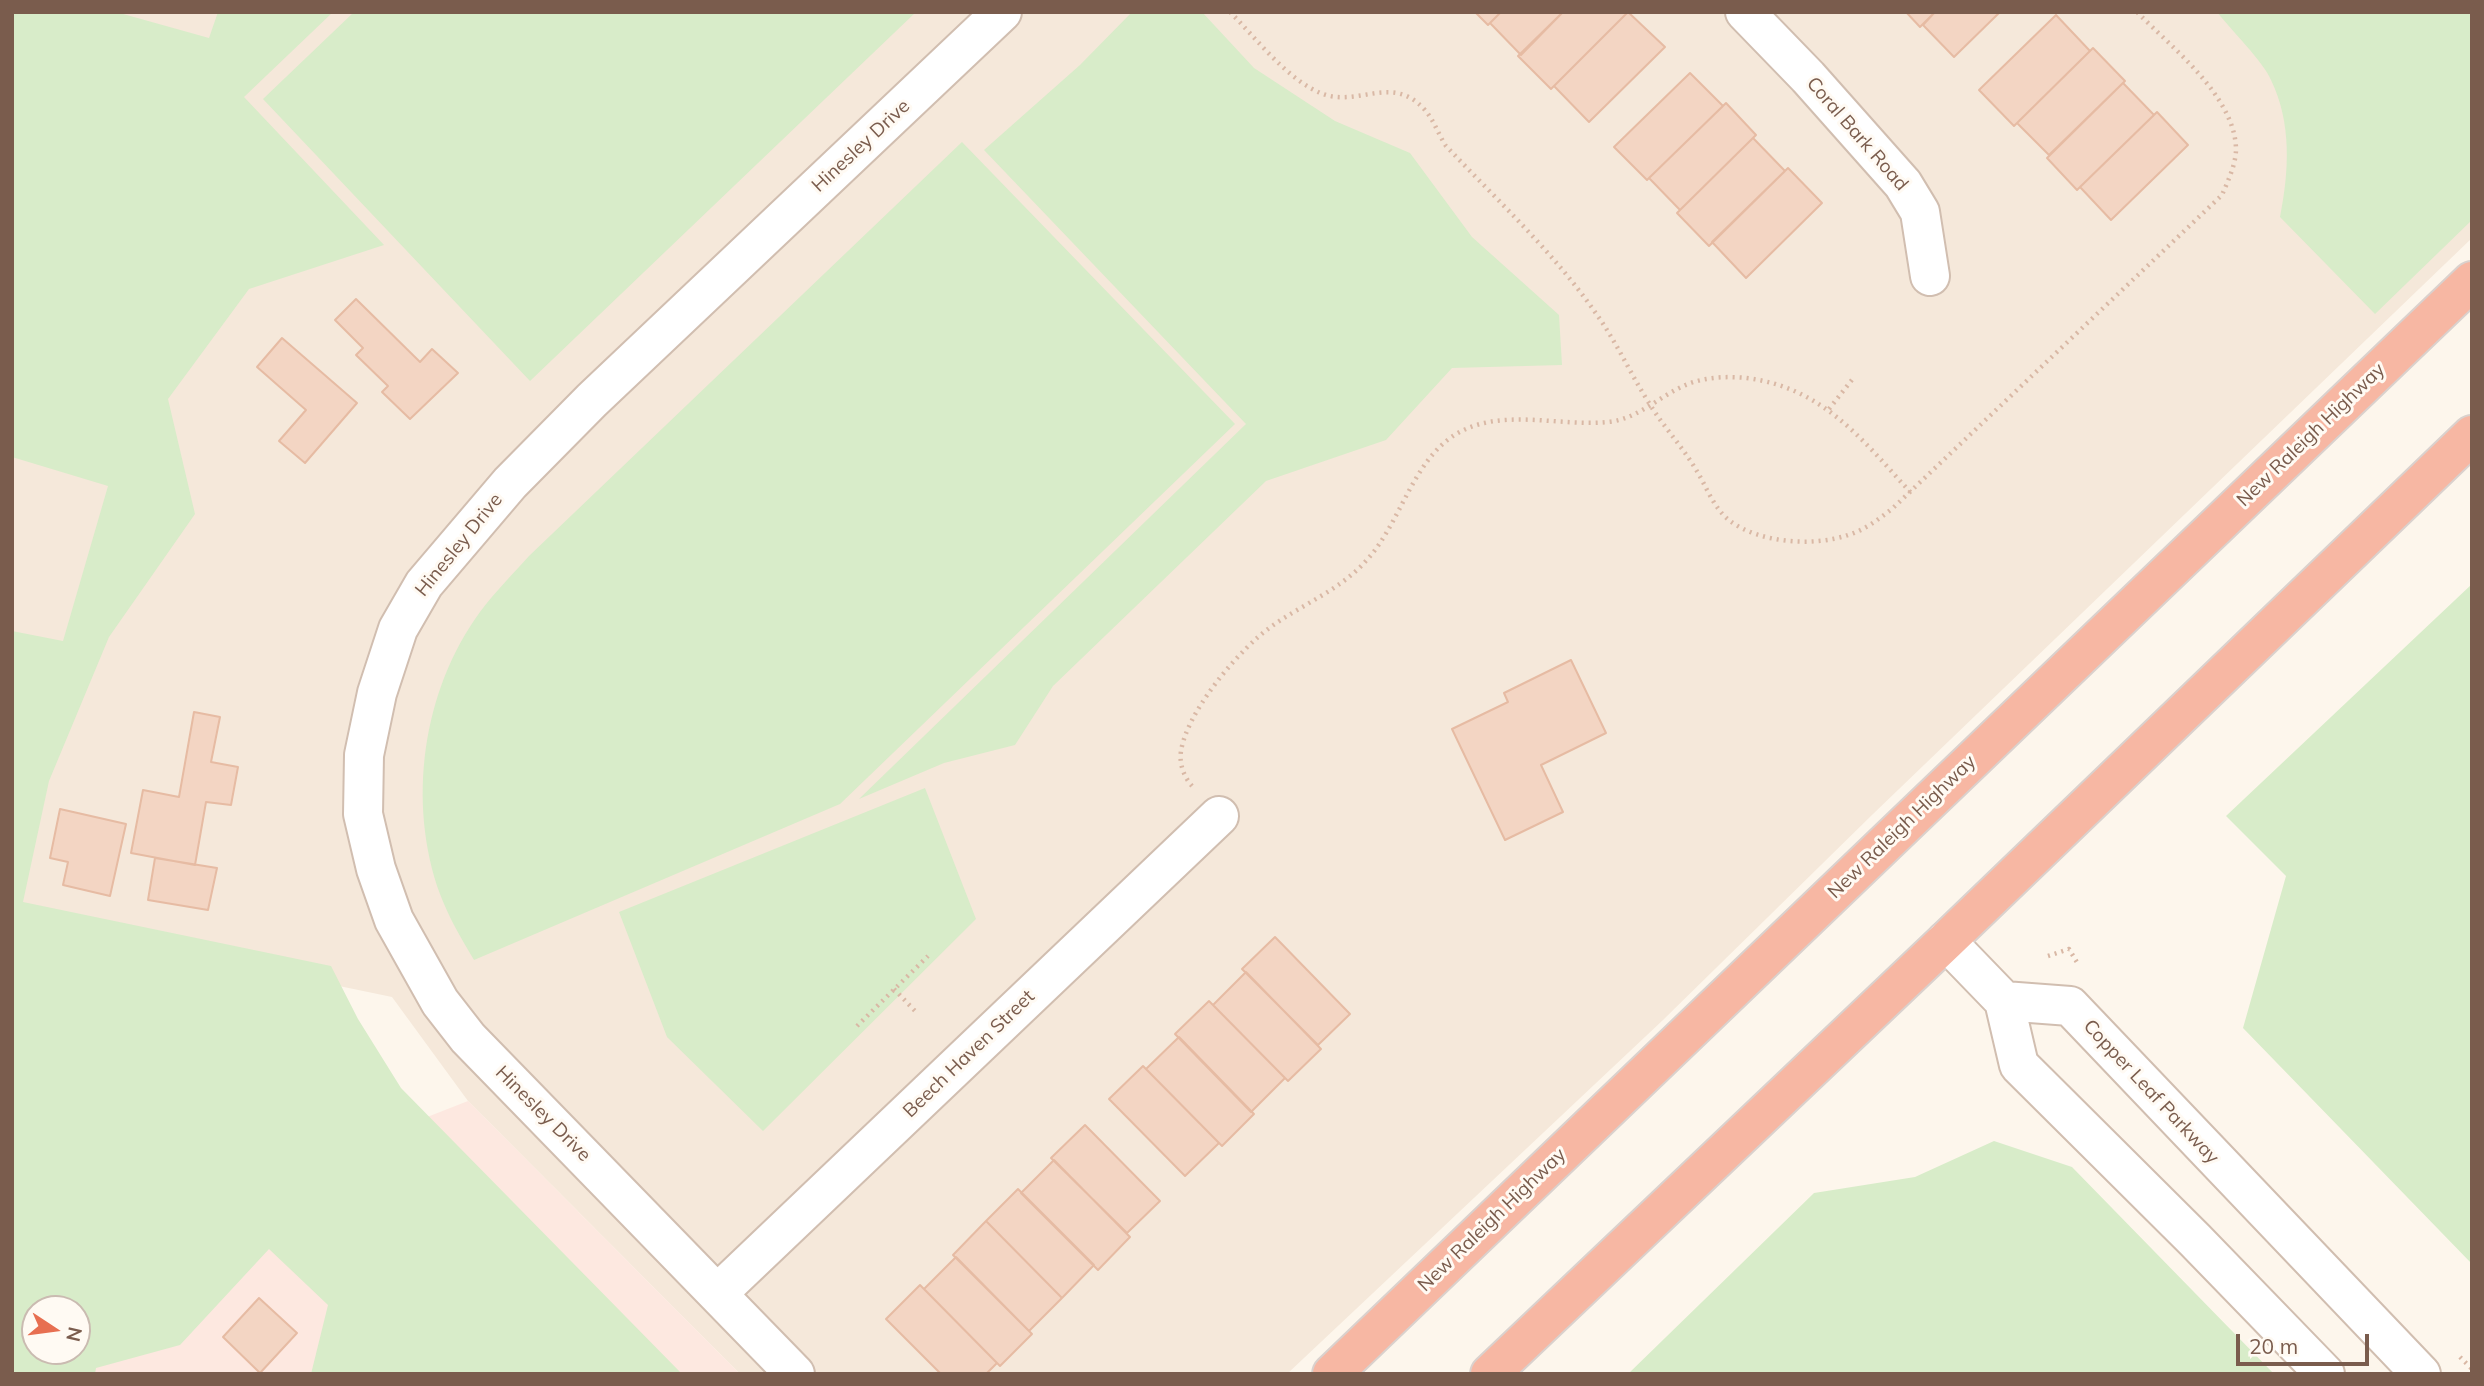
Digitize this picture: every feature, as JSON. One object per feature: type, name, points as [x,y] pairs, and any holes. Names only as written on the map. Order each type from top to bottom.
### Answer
[{"type":"highway","name":"New Raleigh Highway","points":[[1332,1374],[2472,282]]},
{"type":"highway","points":[[1490,1374],[1946,941],[2472,435]]},
{"type":"street","name":"Hinesley Drive","points":[[795,1374],[468,1038],[440,1002],[394,920],[376,869],[363,814],[364,755],[377,694],[398,629],[424,584],[510,483],[592,400],[1002,12]]},
{"type":"street","name":"Coral Bark Road","points":[[1745,12],[1808,77],[1903,184],[1920,212],[1930,276]]},
{"type":"street","name":"Beech Haven Street","points":[[718,1293],[1219,816]]},
{"type":"street","points":[[1946,941],[2004,1000],[2019,1065],[2325,1374]]},
{"type":"street","name":"Copper Leaf Parkway","points":[[2004,1000],[2070,1006],[2421,1374]]},
{"type":"path","points":[[1230,12],[1293,76],[1309,87],[1334,97],[1347,98],[1387,91],[1414,100],[1425,110],[1446,146],[1565,274],[1595,311],[1650,406],[1695,468],[1728,520],[1751,532],[1806,541],[1838,538],[1870,526],[1911,493],[2212,205],[2226,186],[2236,150],[2225,111],[2206,83],[2137,12]]},
{"type":"path","points":[[1829,409],[1855,376]]},
{"type":"path","points":[[1194,789],[1183,772],[1181,752],[1193,720],[1225,672],[1257,637],[1364,564],[1392,527],[1421,470],[1444,444],[1466,429],[1494,422],[1519,420],[1620,421],[1687,384],[1726,377],[1774,384],[1796,391],[1829,409],[1868,445],[1911,493]]},
{"type":"path","points":[[857,1026],[928,956]]},
{"type":"path","points":[[894,989],[916,1012]]},
{"type":"shaded area","points":[[12,12],[2472,12],[2472,238],[1873,814],[1663,1020],[1287,1374],[740,1374],[468,1101],[392,997],[12,918]]},
{"type":"shaded area","points":[[468,1101],[740,1374],[53,1374],[62,1365],[91,1365],[91,1334],[223,1197]]},
{"type":"green space","points":[[12,12],[116,12],[209,38],[218,12],[333,12],[244,97],[384,245],[249,289],[168,399],[195,514],[109,637],[49,781],[23,902],[331,966],[358,1019],[401,1088],[682,1374],[311,1374],[328,1305],[269,1249],[180,1345],[96,1368],[95,1374],[12,1374],[12,631],[63,641],[108,486],[12,457]]},
{"type":"green space","points":[[354,12],[916,12],[530,381],[263,99]]},
{"type":"green space","points":[[1132,12],[1202,12],[1254,68],[1335,121],[1410,153],[1472,237],[1559,315],[1562,365],[1452,368],[1386,440],[1266,481],[1053,686],[1015,745],[944,763],[859,799],[1246,424],[984,150],[1080,65]]},
{"type":"green space","points":[[2217,12],[2472,12],[2472,220],[2375,314],[2280,217],[2287,148],[2278,96],[2267,72]]},
{"type":"green space","points":[[962,142],[1235,424],[840,804],[474,960],[451,920],[440,894],[424,823],[426,748],[433,712],[460,643],[480,612],[529,556]]},
{"type":"green space","points":[[2472,584],[2472,1264],[2243,1028],[2286,876],[2226,816]]},
{"type":"green space","points":[[925,788],[976,919],[763,1131],[667,1037],[619,912]]},
{"type":"green space","points":[[1994,1141],[2072,1167],[2274,1374],[1628,1374],[1814,1193],[1915,1177]]},
{"type":"building","points":[[1475,12],[1501,12],[1488,25]]},
{"type":"building","points":[[1501,12],[1563,12],[1521,55],[1490,23]]},
{"type":"building","points":[[1563,12],[1626,14],[1551,89],[1518,56]]},
{"type":"building","points":[[1628,12],[1665,47],[1589,122],[1554,86]]},
{"type":"building","points":[[1906,12],[1935,12],[1920,27]]},
{"type":"building","points":[[1935,12],[2000,12],[1954,57],[1923,25]]},
{"type":"building","points":[[2056,15],[2090,51],[2014,126],[1979,90]]},
{"type":"building","points":[[2093,48],[2125,81],[2049,155],[2017,123]]},
{"type":"building","points":[[1690,73],[1723,106],[1647,180],[1614,147]]},
{"type":"building","points":[[2123,83],[2154,115],[2077,190],[2047,158]]},
{"type":"building","points":[[1726,103],[1756,135],[1680,210],[1649,178]]},
{"type":"building","points":[[2157,112],[2188,145],[2111,220],[2080,187]]},
{"type":"building","points":[[1753,138],[1785,171],[1709,246],[1677,213]]},
{"type":"building","points":[[1788,168],[1822,203],[1746,278],[1712,242]]},
{"type":"building","points":[[356,299],[420,362],[432,349],[458,373],[410,419],[382,392],[388,386],[356,355],[363,348],[335,320]]},
{"type":"building","points":[[282,338],[357,403],[305,463],[279,441],[306,410],[257,367]]},
{"type":"building","points":[[1571,660],[1606,733],[1541,765],[1563,812],[1505,840],[1452,729],[1508,702],[1504,693]]},
{"type":"building","points":[[194,712],[220,717],[211,762],[238,767],[231,805],[206,802],[195,865],[131,853],[143,790],[179,797]]},
{"type":"building","points":[[60,809],[126,824],[110,896],[63,885],[68,862],[50,858]]},
{"type":"building","points":[[155,858],[217,868],[208,910],[148,900]]},
{"type":"building","points":[[1275,937],[1350,1014],[1318,1045],[1242,969]]},
{"type":"building","points":[[1246,972],[1321,1049],[1288,1081],[1213,1005]]},
{"type":"building","points":[[1209,1001],[1285,1078],[1251,1112],[1175,1034]]},
{"type":"building","points":[[1179,1037],[1254,1114],[1222,1146],[1146,1069]]},
{"type":"building","points":[[1143,1066],[1219,1143],[1185,1176],[1109,1099]]},
{"type":"building","points":[[1085,1125],[1160,1201],[1127,1233],[1051,1158]]},
{"type":"building","points":[[1054,1160],[1130,1237],[1098,1270],[1021,1193]]},
{"type":"building","points":[[1018,1189],[1094,1265],[1062,1298],[986,1221]]},
{"type":"building","points":[[986,1221],[1062,1298],[1029,1331],[953,1255]]},
{"type":"building","points":[[956,1257],[1032,1334],[1000,1366],[924,1289]]},
{"type":"building","points":[[920,1285],[997,1363],[986,1374],[941,1374],[886,1319]]},
{"type":"building","points":[[259,1298],[297,1333],[260,1373],[223,1337]]}]
